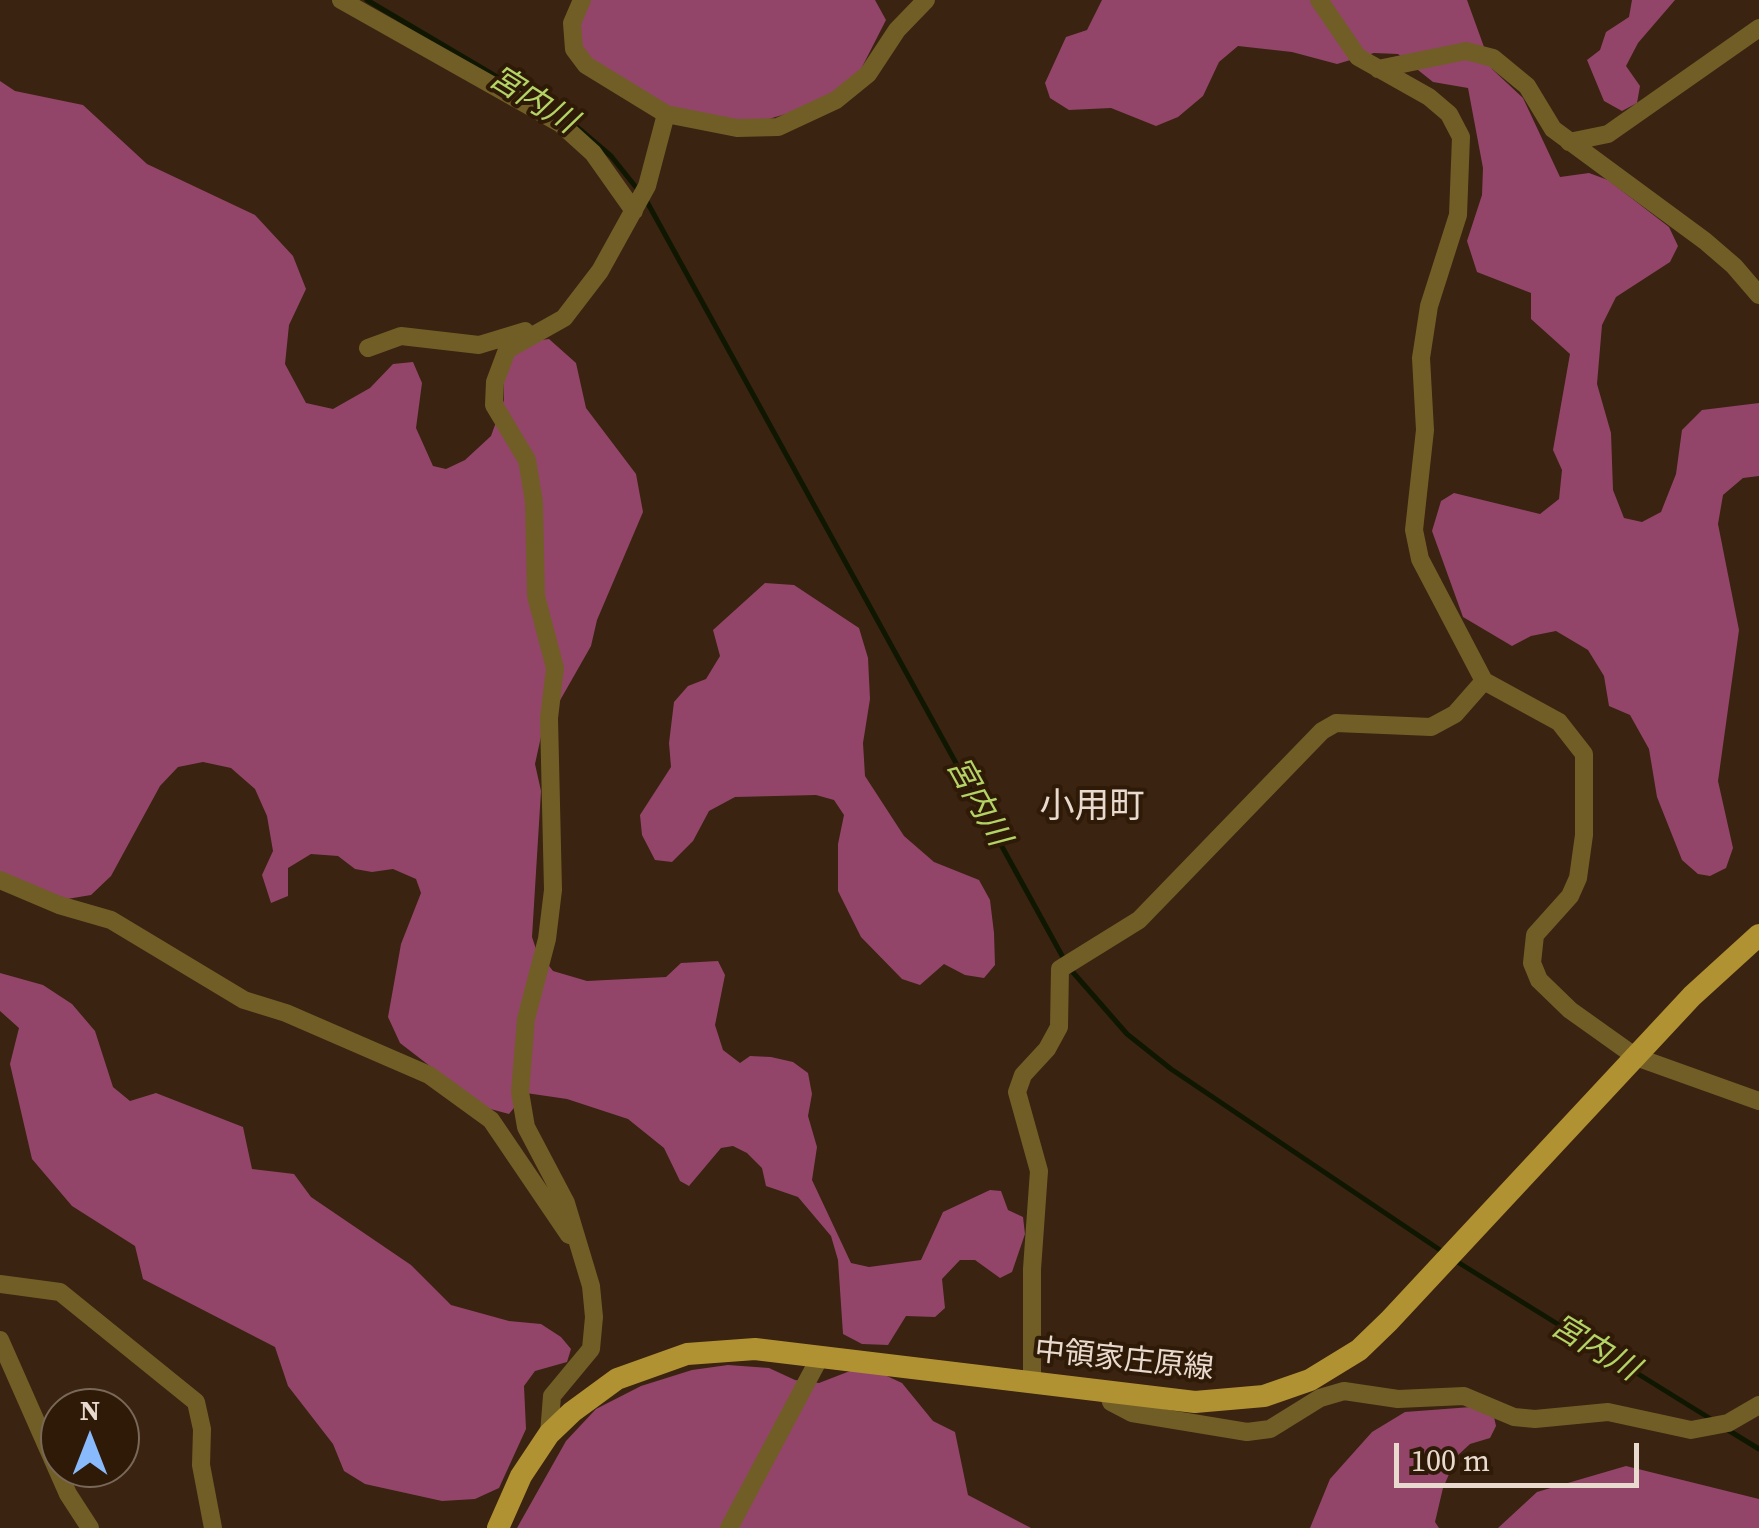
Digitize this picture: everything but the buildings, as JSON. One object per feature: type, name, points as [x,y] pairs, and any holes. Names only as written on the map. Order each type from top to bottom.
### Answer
[{"type":"main road","name":"中領家庄原線","points":[[498,1528],[521,1476],[548,1434],[617,1379],[686,1354],[755,1349],[1108,1392],[1230,1402],[1297,1386],[1359,1350],[1692,996],[1759,936]]},
{"type":"street","points":[[342,0],[561,124],[638,202]]},
{"type":"street","points":[[582,0],[572,23],[574,49],[602,78],[666,114],[737,128],[778,127],[811,115],[868,74],[897,30],[926,0]]},
{"type":"street","points":[[1319,0],[1358,57],[1429,97],[1449,114],[1462,137],[1458,215],[1429,306],[1420,358],[1424,430],[1414,530],[1420,558],[1477,660],[1484,682],[1559,722],[1584,754],[1584,836],[1578,878],[1570,896],[1535,935],[1532,963],[1539,980],[1570,1010],[1636,1057],[1759,1100]]},
{"type":"street","points":[[1570,142],[1608,134],[1759,28]]},
{"type":"street","points":[[1378,69],[1466,51],[1493,58],[1527,86],[1552,130],[1705,241],[1759,295]]},
{"type":"street","points":[[548,1434],[552,1396],[591,1349],[594,1317],[566,1203],[526,1127],[520,1092],[526,1019],[546,939],[553,890],[548,718],[555,668],[536,596],[534,502],[528,460],[494,405],[502,356],[564,318],[581,298],[638,202],[666,114]]},
{"type":"street","points":[[368,348],[400,336],[480,345],[518,332],[536,333]]},
{"type":"street","points":[[1032,1382],[1032,1282],[1039,1170],[1017,1092],[1023,1076],[1047,1049],[1059,1027],[1067,962],[1139,920],[1305,743],[1322,730],[1336,723],[1431,727],[1455,714],[1484,682]]},
{"type":"street","points":[[0,880],[60,906],[111,920],[244,1000],[356,1042],[429,1075],[459,1094],[491,1120],[510,1143],[580,1252]]},
{"type":"street","points":[[0,1284],[60,1292],[196,1402],[202,1429],[201,1465],[214,1528]]},
{"type":"street","points":[[0,1340],[68,1494],[90,1528]]},
{"type":"street","points":[[729,1528],[820,1357]]},
{"type":"street","points":[[1108,1392],[1112,1402],[1132,1413],[1247,1432],[1270,1429],[1320,1398],[1344,1391],[1398,1399],[1464,1396],[1514,1417],[1608,1412],[1672,1429],[1705,1429],[1725,1424],[1759,1405]]},
{"type":"shaded area","points":[[591,0],[875,0],[886,20],[860,71],[842,86],[813,106],[755,123],[664,106],[590,59],[579,45],[578,15]]},
{"type":"shaded area","points":[[1102,0],[1467,0],[1492,69],[1523,98],[1560,177],[1589,173],[1608,180],[1669,227],[1678,246],[1670,262],[1616,297],[1602,325],[1597,384],[1611,433],[1613,490],[1624,518],[1642,522],[1661,512],[1676,474],[1682,430],[1702,410],[1759,403],[1759,476],[1743,478],[1723,495],[1718,524],[1739,630],[1718,781],[1733,848],[1726,868],[1710,876],[1698,874],[1682,860],[1657,797],[1649,749],[1630,715],[1609,706],[1604,676],[1588,650],[1556,631],[1531,636],[1512,646],[1463,617],[1432,531],[1441,501],[1454,493],[1540,514],[1559,499],[1562,470],[1553,450],[1570,354],[1531,319],[1531,293],[1477,272],[1467,241],[1482,195],[1483,168],[1468,88],[1433,82],[1398,54],[1374,53],[1337,64],[1292,52],[1238,46],[1219,62],[1203,96],[1178,117],[1156,126],[1111,108],[1069,110],[1050,98],[1045,83],[1066,37],[1087,30]]},
{"type":"shaded area","points":[[1632,0],[1675,0],[1638,43],[1626,66],[1640,86],[1637,103],[1622,111],[1604,101],[1587,60],[1600,50],[1606,32],[1629,17]]},
{"type":"shaded area","points":[[0,81],[15,91],[83,105],[147,164],[255,215],[293,256],[306,289],[289,325],[285,364],[306,403],[333,409],[370,388],[393,364],[413,362],[422,383],[416,428],[433,466],[446,469],[465,460],[491,436],[504,400],[504,372],[522,342],[549,339],[576,363],[586,408],[636,474],[643,512],[597,620],[591,646],[542,732],[535,764],[541,791],[532,937],[536,949],[553,971],[587,981],[666,977],[681,963],[718,961],[725,975],[715,1025],[723,1050],[740,1063],[750,1056],[771,1057],[793,1062],[808,1073],[812,1094],[808,1116],[817,1147],[812,1180],[851,1263],[869,1267],[921,1260],[943,1212],[990,1190],[1001,1191],[1008,1210],[1023,1217],[1025,1234],[1012,1272],[1000,1278],[975,1260],[960,1260],[942,1279],[945,1308],[935,1317],[906,1316],[888,1345],[862,1344],[843,1334],[838,1260],[831,1236],[798,1197],[766,1186],[762,1168],[747,1153],[733,1146],[721,1148],[689,1186],[680,1181],[664,1148],[628,1119],[567,1099],[526,1093],[509,1114],[483,1107],[400,1043],[388,1017],[401,944],[421,893],[416,879],[393,869],[355,869],[338,856],[311,854],[288,868],[288,896],[271,903],[262,875],[273,851],[267,816],[255,789],[231,768],[203,762],[178,767],[160,786],[111,876],[91,895],[67,899],[0,872]]},
{"type":"shaded area","points":[[765,583],[794,585],[859,628],[868,658],[870,699],[863,743],[865,776],[904,836],[934,862],[979,880],[990,900],[994,933],[995,965],[984,978],[965,975],[944,964],[920,985],[902,979],[861,937],[838,891],[838,844],[844,815],[834,800],[816,795],[735,797],[709,811],[693,841],[672,862],[655,860],[642,835],[640,815],[671,767],[669,743],[674,702],[688,686],[706,679],[720,656],[713,630]]},
{"type":"shaded area","points":[[0,973],[43,985],[72,1004],[95,1031],[113,1087],[130,1101],[156,1093],[243,1127],[252,1169],[294,1174],[311,1197],[411,1265],[451,1305],[509,1321],[541,1324],[561,1337],[571,1349],[567,1362],[535,1371],[524,1386],[526,1429],[499,1488],[475,1499],[442,1501],[365,1484],[344,1471],[333,1444],[288,1386],[275,1347],[143,1279],[135,1246],[72,1206],[32,1159],[10,1064],[19,1028],[0,1011]]},
{"type":"shaded area","points":[[728,1365],[769,1368],[795,1380],[819,1383],[850,1371],[876,1371],[902,1383],[933,1421],[955,1432],[968,1495],[1031,1528],[517,1528],[566,1441],[596,1409],[641,1386],[692,1370]]},
{"type":"shaded area","points":[[1471,1407],[1494,1417],[1496,1426],[1490,1438],[1470,1444],[1457,1456],[1443,1488],[1435,1522],[1439,1528],[1310,1528],[1330,1479],[1372,1432],[1405,1412]]},
{"type":"shaded area","points":[[1626,1466],[1759,1499],[1759,1528],[1498,1528],[1537,1492]]},
{"type":"waterway","name":"宮内川","points":[[367,0],[531,97]]},
{"type":"waterway","name":"宮内川","points":[[570,121],[611,156],[639,191]]},
{"type":"waterway","name":"宮内川","points":[[646,200],[1065,961]]},
{"type":"waterway","name":"宮内川","points":[[1071,970],[1127,1034],[1171,1069],[1443,1252]]},
{"type":"waterway","name":"宮内川","points":[[1456,1261],[1714,1421]]},
{"type":"waterway","name":"宮内川","points":[[1728,1430],[1759,1449]]},
{"type":"district","name":"小用町","points":[[1092,808]]}]
